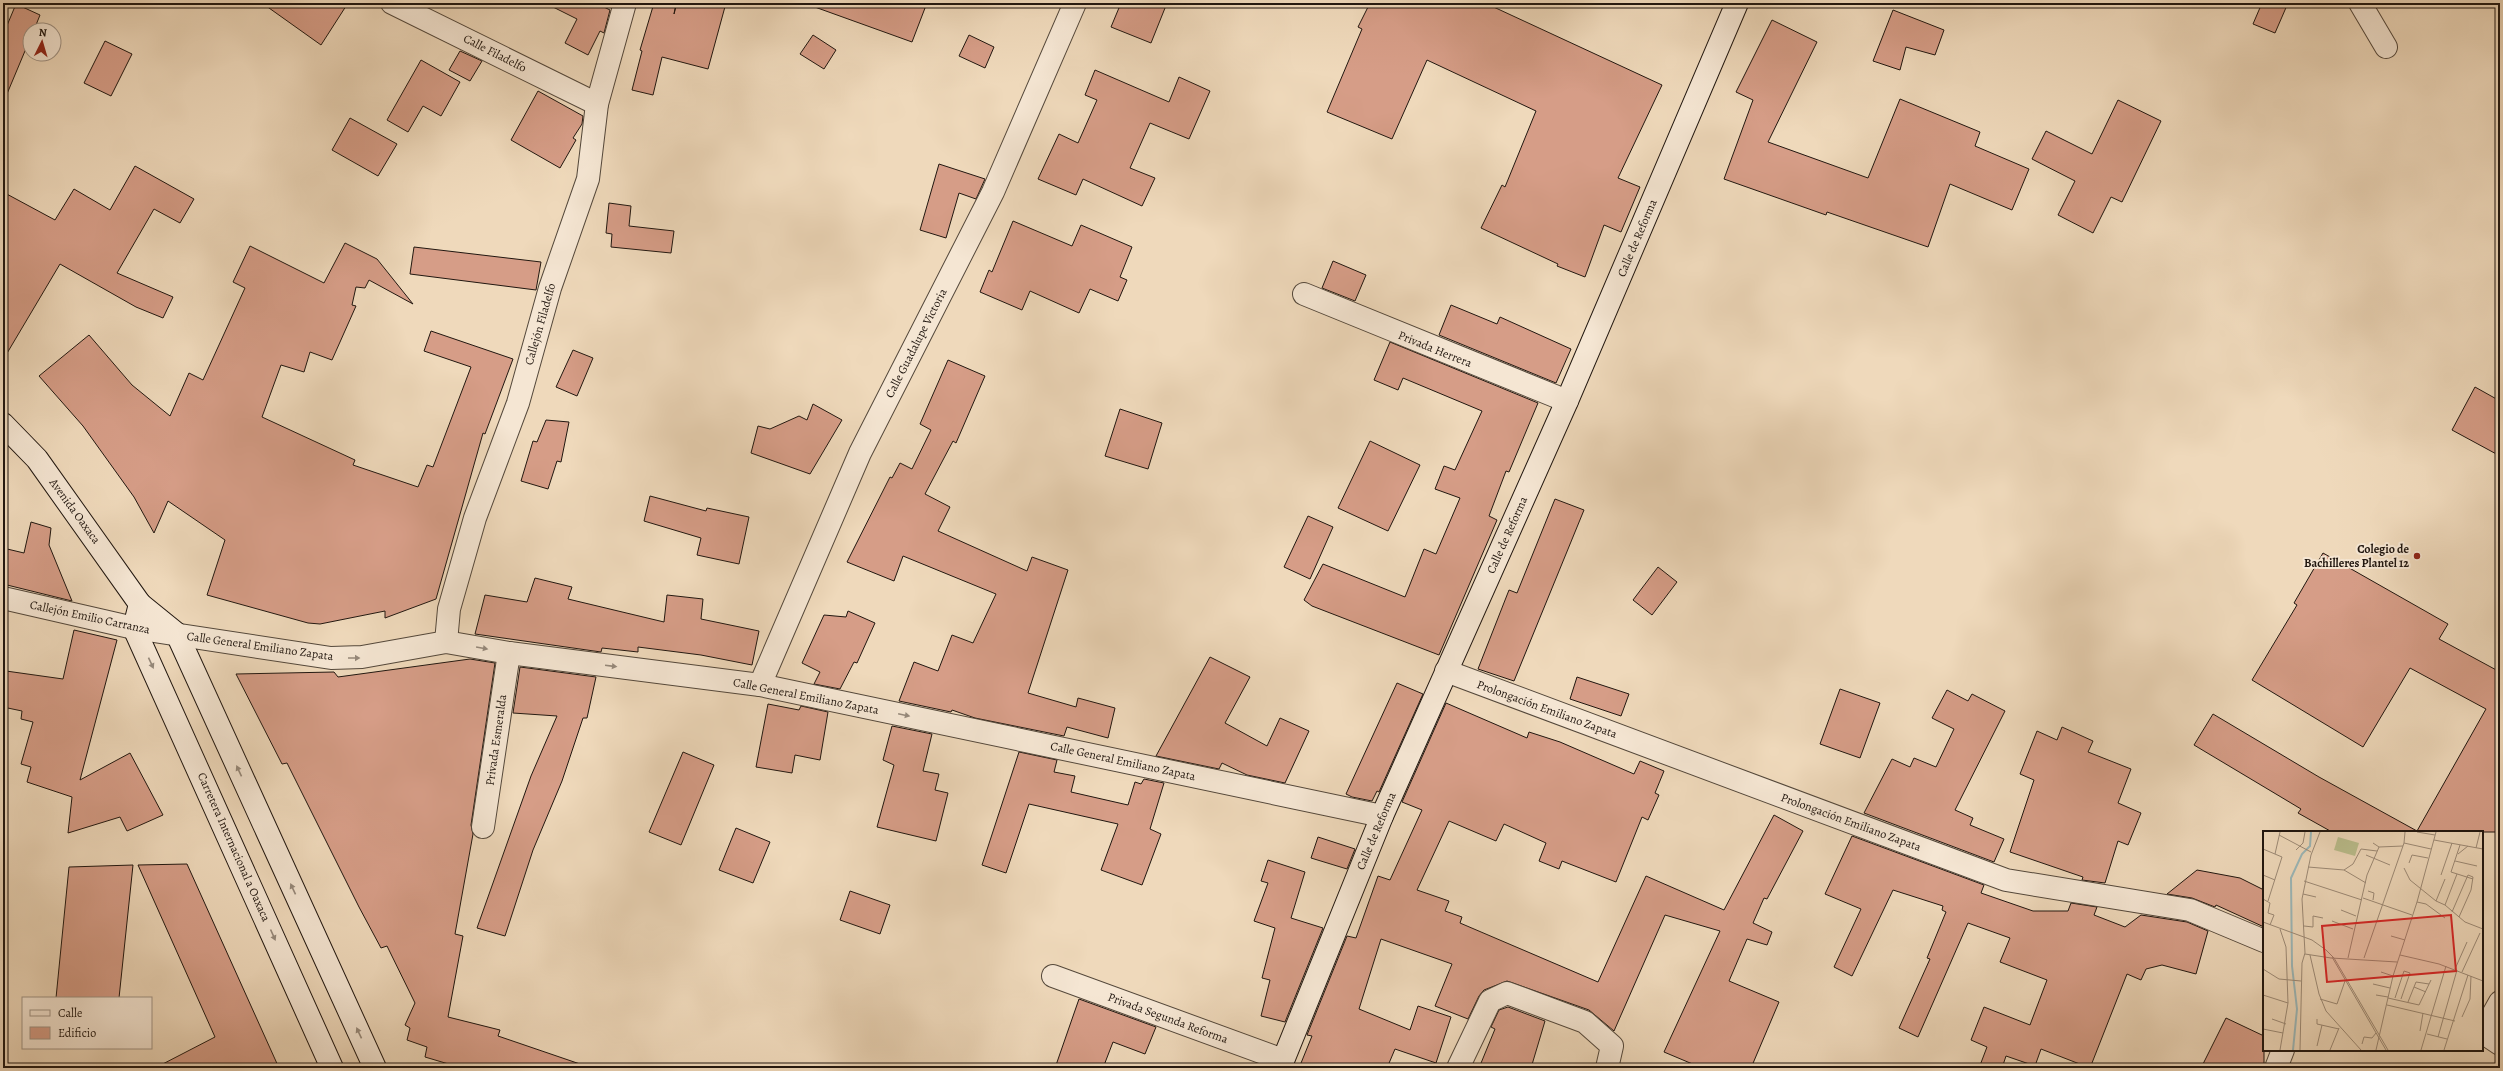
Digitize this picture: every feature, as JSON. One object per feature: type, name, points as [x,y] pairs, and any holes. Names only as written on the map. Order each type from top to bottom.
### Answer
[{"type":"street","name":"Calle Filadelfo","points":[[392,3],[597,104]]},
{"type":"street","name":"Calle Guadalupe Victoria","points":[[760,685],[860,453],[992,192],[1074,3]]},
{"type":"street","name":"Calle de Reforma","points":[[1282,1064],[1382,816],[1567,401],[1737,3]]},
{"type":"street","points":[[2360,3],[2386,47]]},
{"type":"street","name":"Callejón Filadelfo","points":[[446,642],[449,609],[475,518],[518,403],[550,288],[588,179],[597,104],[620,5]]},
{"type":"street","name":"Privada Herrera","points":[[1304,294],[1567,401]]},
{"type":"street","name":"Avenida Oaxaca","points":[[3,424],[37,459],[140,604],[177,634]]},
{"type":"street","name":"Callejón Emilio Carranza","points":[[3,598],[134,628],[177,634]]},
{"type":"street","points":[[134,628],[140,604]]},
{"type":"street","name":"Carretera Internacional a Oaxaca","points":[[134,628],[332,1068]]},
{"type":"street","name":"Calle General Emiliano Zapata","points":[[177,634],[331,658],[362,658],[446,642],[508,653],[760,685],[1382,816]]},
{"type":"street","points":[[177,634],[375,1068]]},
{"type":"street","name":"Privada Esmeralda","points":[[483,827],[508,653]]},
{"type":"street","name":"Prolongación Emiliano Zapata","points":[[1446,671],[2006,880],[2190,910],[2263,941]]},
{"type":"street","name":"Privada Segunda Reforma","points":[[1053,976],[1282,1064]]},
{"type":"street","points":[[1458,1068],[1490,1000],[1507,993],[1585,1022],[1612,1046],[1607,1068]]},
{"type":"street","points":[[2488,1036],[2500,1002]]},
{"type":"street","points":[[2276,1068],[2283,1051]]},
{"type":"building","points":[[262,3],[348,3],[321,45]]},
{"type":"building","points":[[545,3],[596,3],[610,10],[604,33],[600,31],[588,55],[565,43],[577,19]]},
{"type":"building","points":[[654,3],[676,3],[674,14],[677,3],[726,3],[708,69],[662,57],[653,95],[632,90],[642,51],[640,50]]},
{"type":"building","points":[[813,3],[911,3],[925,8],[912,42],[812,6]]},
{"type":"building","points":[[1121,3],[1167,3],[1151,43],[1111,27]]},
{"type":"building","points":[[1370,3],[1485,3],[1662,85],[1618,178],[1640,187],[1621,232],[1604,225],[1585,277],[1557,266],[1558,264],[1481,228],[1502,185],[1505,187],[1536,111],[1427,60],[1392,139],[1327,112],[1362,29],[1358,27]]},
{"type":"building","points":[[2262,3],[2288,3],[2275,33],[2253,24]]},
{"type":"building","points":[[16,4],[40,15],[37,22],[22,22],[22,58],[4,101],[3,35]]},
{"type":"building","points":[[1893,10],[1944,30],[1935,55],[1906,47],[1900,70],[1873,61]]},
{"type":"building","points":[[1772,20],[1817,42],[1768,142],[1868,178],[1900,99],[1980,132],[1975,146],[2029,169],[2012,210],[1950,184],[1928,247],[1827,212],[1826,215],[1724,179],[1753,100],[1736,92]]},
{"type":"building","points":[[813,35],[836,50],[824,69],[800,54]]},
{"type":"building","points":[[969,35],[994,47],[985,68],[959,56]]},
{"type":"building","points":[[105,41],[132,54],[111,96],[84,83]]},
{"type":"building","points":[[460,51],[482,61],[470,81],[449,70]]},
{"type":"building","points":[[421,60],[460,82],[441,116],[423,106],[408,132],[387,120]]},
{"type":"building","points":[[1095,70],[1169,102],[1179,77],[1210,91],[1189,139],[1150,123],[1130,168],[1155,178],[1142,206],[1083,179],[1076,195],[1038,179],[1059,134],[1078,143],[1097,100],[1085,95]]},
{"type":"building","points":[[538,91],[583,116],[582,124],[573,138],[576,140],[560,168],[511,140]]},
{"type":"building","points":[[2118,100],[2161,121],[2122,202],[2111,197],[2093,233],[2058,215],[2075,181],[2032,159],[2046,131],[2092,154]]},
{"type":"building","points":[[350,118],[397,144],[378,176],[332,150]]},
{"type":"building","points":[[939,164],[985,179],[976,199],[959,193],[946,238],[920,230]]},
{"type":"building","points":[[135,166],[194,199],[180,223],[154,209],[117,273],[173,297],[163,318],[136,307],[60,264],[3,360],[3,192],[55,220],[74,189],[110,210]]},
{"type":"building","points":[[609,203],[631,206],[629,226],[674,231],[671,253],[611,247],[612,234],[606,233]]},
{"type":"building","points":[[1013,221],[1072,246],[1081,225],[1132,247],[1120,277],[1127,280],[1118,301],[1090,289],[1079,313],[1030,291],[1022,310],[980,292],[989,270],[992,272]]},
{"type":"building","points":[[345,243],[377,259],[413,304],[369,280],[365,288],[356,287],[352,305],[356,306],[332,360],[310,352],[304,372],[281,365],[262,417],[355,460],[353,465],[418,487],[427,465],[433,467],[471,367],[424,351],[431,331],[513,359],[485,434],[483,433],[436,599],[385,618],[385,611],[320,624],[308,623],[207,595],[225,540],[168,501],[154,533],[134,497],[83,426],[39,376],[89,335],[132,385],[170,416],[189,373],[203,380],[245,288],[233,282],[250,246],[324,283]]},
{"type":"building","points":[[414,247],[541,262],[536,290],[410,274]]},
{"type":"building","points":[[1333,261],[1366,275],[1355,301],[1322,288]]},
{"type":"building","points":[[1451,305],[1497,324],[1500,317],[1571,349],[1556,383],[1439,335]]},
{"type":"building","points":[[1390,342],[1538,403],[1509,472],[1506,471],[1489,516],[1497,520],[1439,655],[1312,606],[1304,600],[1323,564],[1405,597],[1424,549],[1436,554],[1460,498],[1435,489],[1444,466],[1455,470],[1482,411],[1403,378],[1398,390],[1374,380]]},
{"type":"building","points":[[573,350],[593,358],[577,396],[556,387]]},
{"type":"building","points":[[948,360],[985,376],[956,443],[953,441],[925,494],[950,507],[938,531],[1027,571],[1032,557],[1068,570],[1028,693],[1076,707],[1078,698],[1115,708],[1108,738],[1067,727],[1064,736],[975,718],[952,710],[951,712],[899,701],[914,662],[938,671],[952,635],[973,643],[996,594],[903,556],[894,581],[847,562],[890,477],[892,478],[900,463],[912,469],[931,430],[920,424]]},
{"type":"building","points":[[2475,387],[2500,401],[2500,456],[2452,430]]},
{"type":"building","points":[[813,404],[842,420],[810,474],[751,453],[758,426],[770,429],[799,416],[807,420]]},
{"type":"building","points":[[1120,409],[1162,423],[1148,469],[1105,456]]},
{"type":"building","points":[[546,420],[569,422],[561,462],[557,461],[548,489],[521,481],[533,441],[537,442]]},
{"type":"building","points":[[1370,441],[1420,465],[1388,531],[1338,508]]},
{"type":"building","points":[[650,496],[706,511],[707,508],[749,517],[739,564],[697,555],[701,538],[644,521]]},
{"type":"building","points":[[1555,499],[1584,510],[1514,681],[1478,669],[1509,590],[1517,593]]},
{"type":"building","points":[[1308,516],[1333,527],[1310,579],[1284,567]]},
{"type":"building","points":[[31,522],[51,528],[49,545],[72,601],[3,584],[3,548],[24,553]]},
{"type":"building","points":[[2323,553],[2448,624],[2439,639],[2500,672],[2500,832],[2417,831],[2486,709],[2410,668],[2363,747],[2252,680],[2297,605],[2294,603]]},
{"type":"building","points":[[1658,567],[1677,582],[1652,615],[1633,600]]},
{"type":"building","points":[[535,578],[572,587],[568,599],[664,622],[667,595],[703,599],[701,619],[759,631],[752,665],[701,655],[638,647],[638,652],[602,648],[601,652],[475,634],[485,595],[527,602]]},
{"type":"building","points":[[848,611],[875,623],[857,663],[854,662],[840,689],[814,684],[820,672],[802,663],[824,615],[846,617]]},
{"type":"building","points":[[74,630],[117,640],[80,780],[130,753],[163,815],[127,831],[120,817],[68,833],[72,797],[27,782],[31,767],[21,764],[33,722],[21,719],[22,711],[3,707],[3,683],[6,671],[63,679]]},
{"type":"building","points":[[1210,657],[1250,677],[1225,723],[1267,746],[1280,718],[1309,731],[1285,783],[1247,775],[1222,763],[1219,769],[1156,756]]},
{"type":"building","points":[[470,659],[495,663],[471,825],[473,834],[455,934],[463,936],[448,1017],[500,1030],[498,1036],[580,1064],[579,1068],[462,1068],[425,1057],[427,1047],[407,1040],[410,1028],[405,1025],[415,1003],[387,946],[381,948],[287,763],[282,764],[236,674],[334,672],[338,677]]},
{"type":"building","points":[[520,667],[596,677],[587,718],[583,718],[562,781],[533,850],[505,936],[477,928],[531,776],[557,716],[513,713]]},
{"type":"building","points":[[1577,677],[1629,694],[1621,716],[1570,699]]},
{"type":"building","points":[[1397,683],[1423,694],[1379,792],[1377,791],[1372,801],[1352,797],[1346,794]]},
{"type":"building","points":[[1840,689],[1880,703],[1860,758],[1820,744]]},
{"type":"building","points":[[1947,690],[1968,701],[1972,694],[2005,711],[1955,810],[1973,818],[1970,825],[2004,839],[1994,862],[1864,813],[1892,759],[1910,767],[1914,758],[1936,767],[1954,729],[1932,718]]},
{"type":"building","points":[[1446,703],[1527,738],[1529,732],[1560,742],[1634,774],[1640,761],[1664,771],[1655,793],[1659,795],[1648,820],[1642,817],[1616,882],[1562,861],[1559,869],[1539,861],[1546,843],[1504,824],[1496,841],[1449,821],[1417,890],[1449,901],[1445,911],[1462,917],[1460,923],[1598,982],[1646,876],[1724,910],[1774,815],[1803,831],[1767,899],[1764,898],[1753,923],[1772,932],[1767,945],[1747,939],[1729,981],[1779,1002],[1751,1068],[1702,1068],[1664,1052],[1720,931],[1665,915],[1614,1031],[1589,1010],[1507,981],[1484,990],[1479,996],[1468,1019],[1435,1006],[1452,964],[1381,939],[1359,1009],[1410,1030],[1418,1006],[1451,1017],[1436,1063],[1395,1049],[1387,1068],[1299,1068],[1312,1036],[1307,1035],[1347,936],[1356,938],[1378,876],[1390,880],[1422,810],[1402,802]]},
{"type":"building","points":[[768,704],[799,710],[801,706],[828,712],[820,760],[795,755],[792,773],[756,767]]},
{"type":"building","points":[[2213,714],[2319,777],[2417,831],[2330,831],[2298,813],[2301,809],[2194,745]]},
{"type":"building","points":[[892,726],[932,734],[923,771],[939,774],[935,790],[948,793],[936,841],[877,827],[894,765],[883,760]]},
{"type":"building","points":[[2062,727],[2093,741],[2088,752],[2131,769],[2118,803],[2141,813],[2128,845],[2118,841],[2105,883],[2082,880],[2083,877],[2010,852],[2034,780],[2020,774],[2037,731],[2057,740]]},
{"type":"building","points":[[683,752],[714,765],[681,845],[649,832]]},
{"type":"building","points":[[1019,752],[1057,760],[1054,772],[1075,776],[1071,792],[1128,805],[1135,782],[1141,784],[1144,779],[1164,783],[1150,829],[1161,834],[1142,885],[1101,870],[1118,824],[1029,804],[1006,873],[982,865]]},
{"type":"building","points":[[736,828],[770,842],[753,883],[719,870]]},
{"type":"building","points":[[1852,836],[1984,885],[1981,893],[2033,911],[2068,911],[2071,903],[2097,907],[2094,915],[2125,927],[2141,915],[2187,922],[2208,931],[2196,974],[2162,965],[2146,969],[2141,980],[2127,974],[2090,1068],[2041,1049],[2035,1066],[2006,1056],[2002,1068],[1979,1068],[1987,1047],[1971,1040],[1984,1007],[2030,1025],[2047,980],[2000,962],[2010,938],[1968,923],[1918,1037],[1899,1028],[1930,959],[1927,958],[1946,912],[1942,910],[1943,906],[1893,890],[1852,976],[1834,967],[1861,909],[1825,894]]},
{"type":"building","points":[[1318,837],[1355,849],[1347,869],[1311,858]]},
{"type":"building","points":[[1268,860],[1305,872],[1291,918],[1323,928],[1285,1022],[1261,1016],[1270,980],[1262,978],[1275,928],[1254,921],[1268,883],[1261,881]]},
{"type":"building","points":[[187,864],[279,1068],[155,1068],[215,1037],[138,865]]},
{"type":"building","points":[[133,865],[119,997],[56,997],[69,867]]},
{"type":"building","points":[[2197,870],[2240,878],[2263,890],[2263,927],[2216,905],[2215,907],[2192,898],[2167,894]]},
{"type":"building","points":[[850,891],[890,905],[880,934],[840,920]]},
{"type":"building","points":[[1079,999],[1156,1027],[1145,1054],[1113,1042],[1103,1068],[1055,1068]]},
{"type":"building","points":[[1508,1007],[1545,1021],[1531,1068],[1479,1068],[1495,1029],[1491,1027],[1499,1010]]},
{"type":"building","points":[[2226,1018],[2263,1036],[2264,1068],[2201,1068]]},
{"type":"place","name":"Colegio de Bachilleres Plantel 12","points":[[2417,556]]}]
